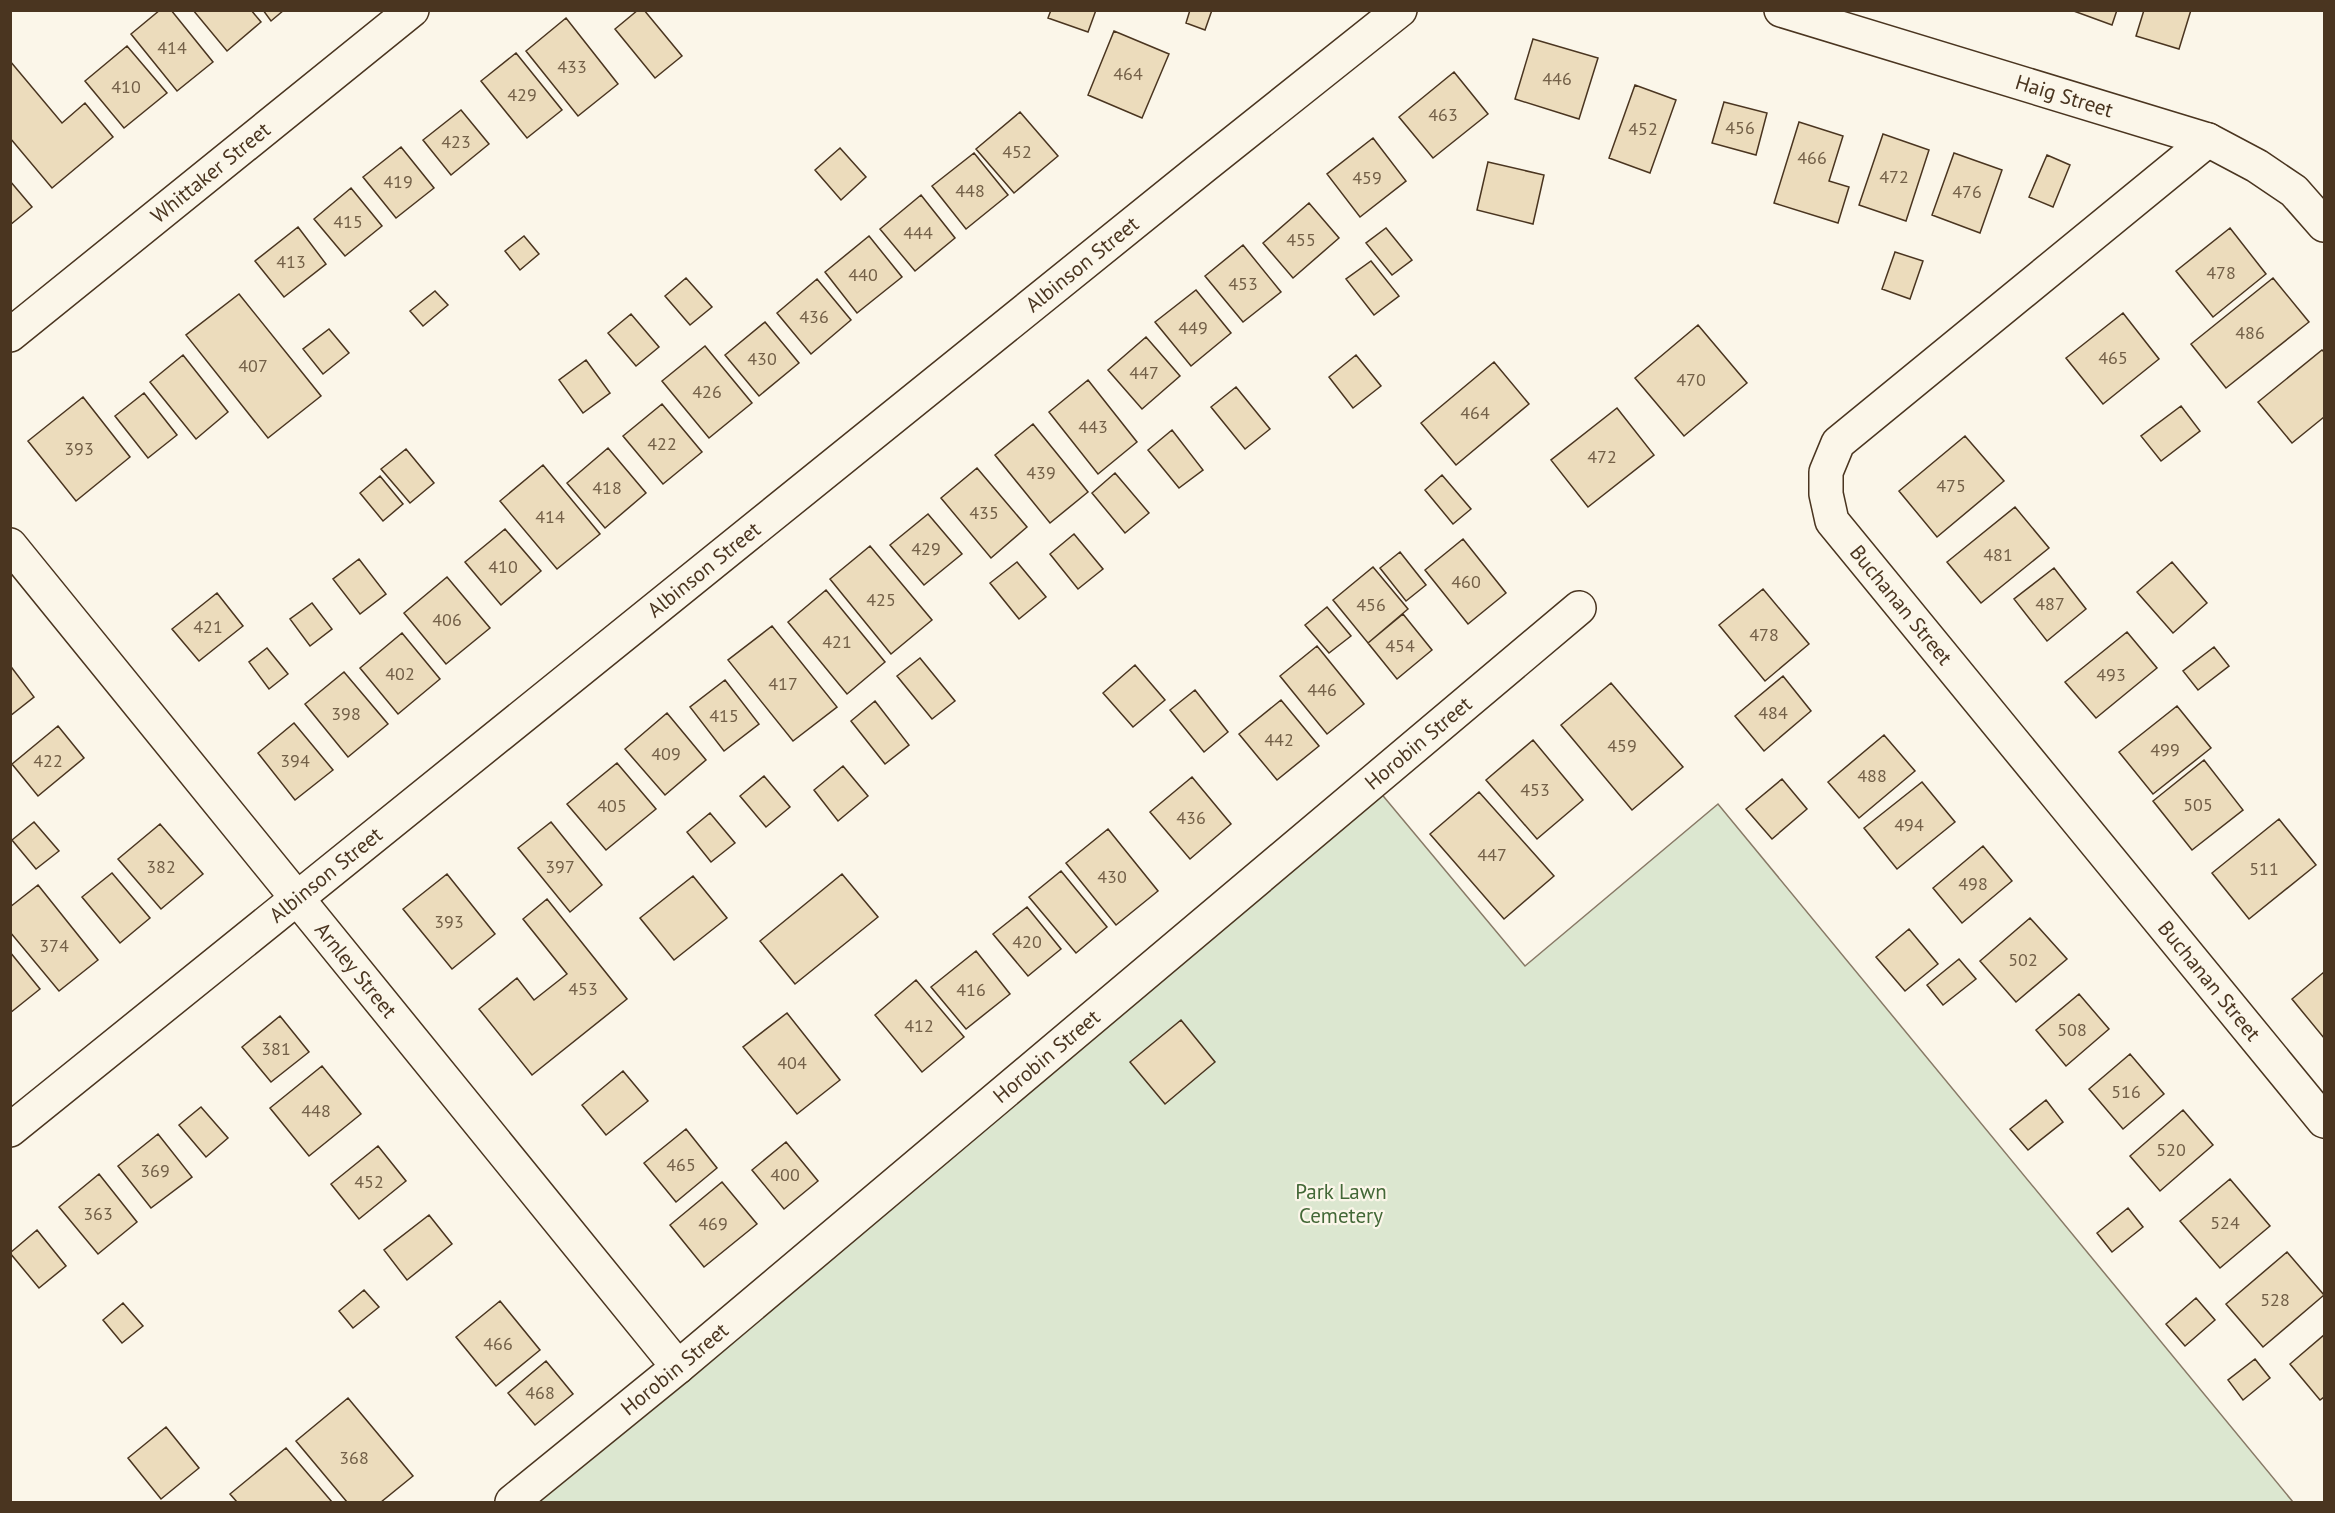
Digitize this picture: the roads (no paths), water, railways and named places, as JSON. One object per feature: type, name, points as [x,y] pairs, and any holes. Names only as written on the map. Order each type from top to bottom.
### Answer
[{"type":"street","name":"Whittaker Street","points":[[10,335],[412,10]]},
{"type":"street","name":"Albinson Street","points":[[10,1130],[1400,10]]},
{"type":"street","name":"Haig Street","points":[[1781,10],[2208,140],[2257,166],[2294,191],[2325,225]]},
{"type":"street","name":"Buchanan Street","points":[[2208,140],[1838,443],[1826,471],[1826,494],[1832,520],[2325,1121]]},
{"type":"street","name":"Arnley Street","points":[[10,545],[678,1367]]},
{"type":"street","name":"Horobin Street","points":[[512,1503],[678,1367],[1579,608]]},
{"type":"park label","name":"Park Lawn Cemetery","points":[[1341,1204]]}]
